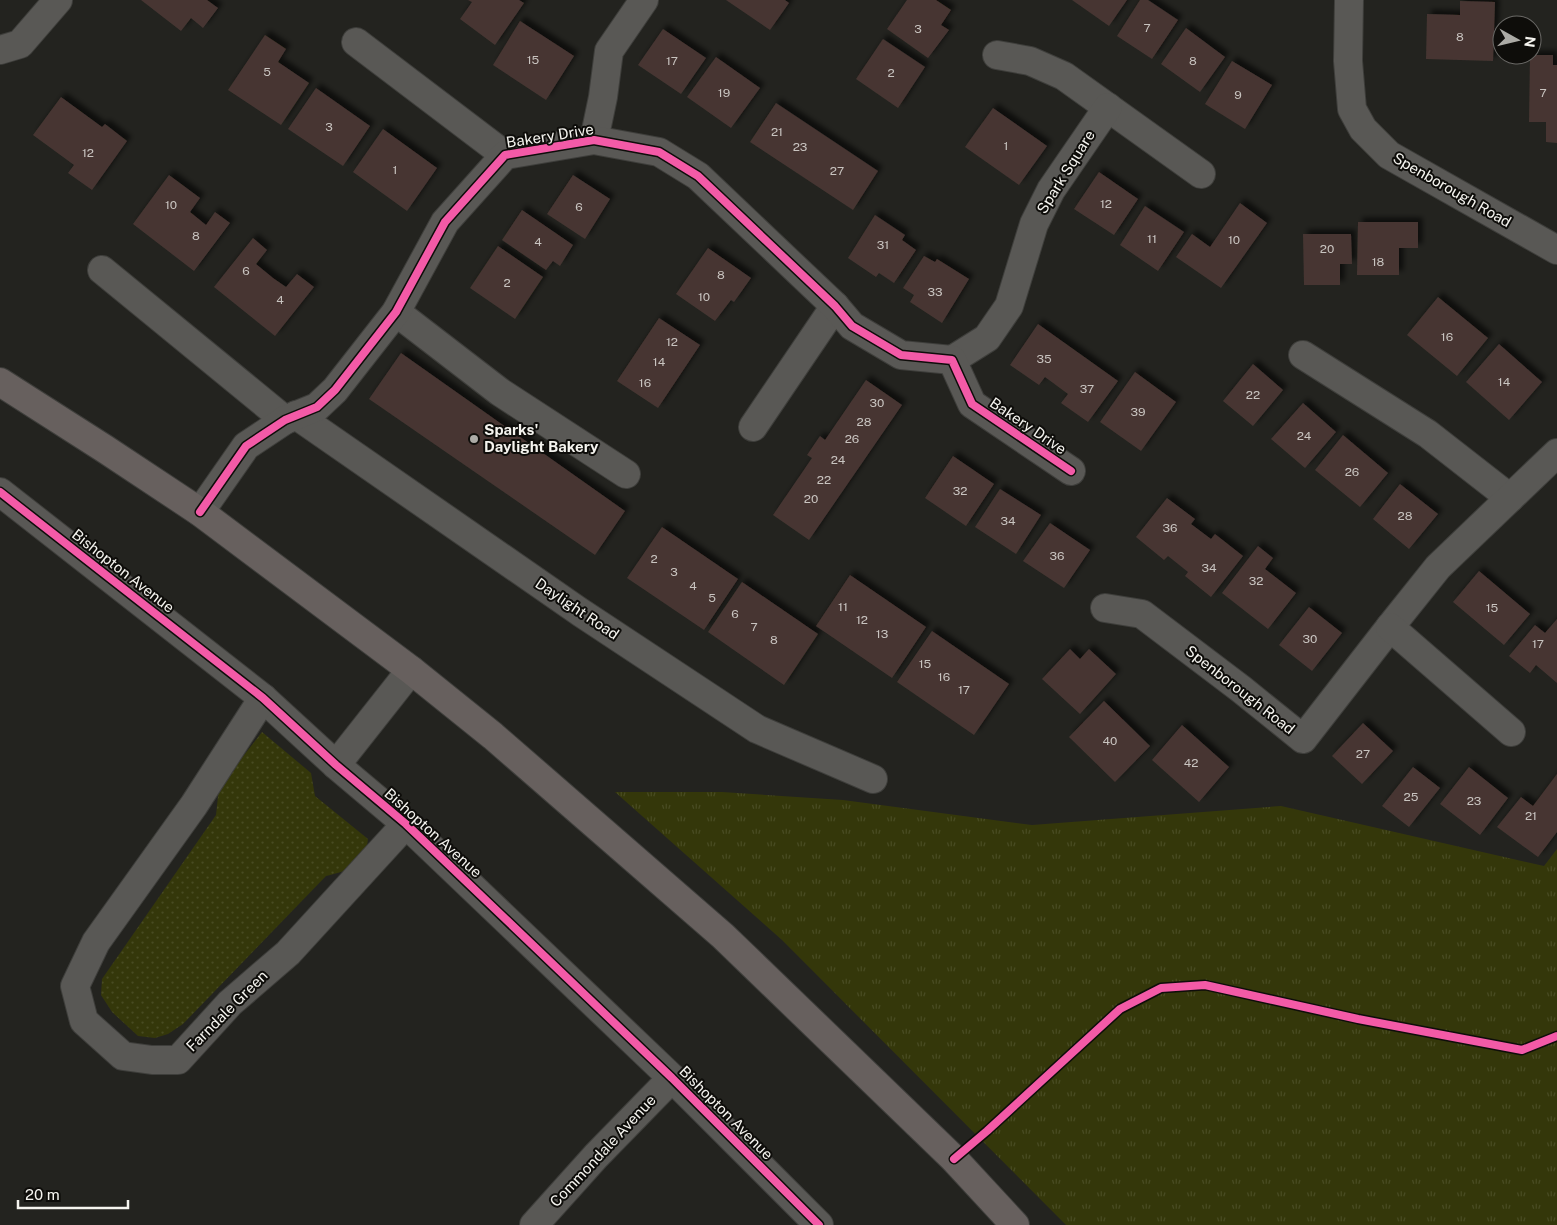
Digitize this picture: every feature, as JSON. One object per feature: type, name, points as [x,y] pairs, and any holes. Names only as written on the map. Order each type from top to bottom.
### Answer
[{"type":"main road","points":[[0,382],[200,512],[411,670],[499,742],[723,936],[954,1159],[1015,1225]]},
{"type":"street","points":[[0,50],[20,44],[58,0]]},
{"type":"street","points":[[594,140],[604,97],[609,51],[644,0]]},
{"type":"street","name":"Spenborough Road","points":[[1350,0],[1348,60],[1352,109],[1363,129],[1390,155],[1557,250]]},
{"type":"street","name":"Bakery Drive","points":[[356,42],[505,155]]},
{"type":"street","points":[[997,55],[1030,61],[1064,76],[1201,174]]},
{"type":"street","name":"Spark Square","points":[[952,360],[987,338],[1009,306],[1034,224],[1051,190],[1108,107]]},
{"type":"street","name":"Bakery Drive","points":[[200,512],[246,446],[290,417],[317,407],[335,390],[396,312],[445,222],[505,155],[594,140],[659,152],[698,176],[835,306],[852,326],[901,355],[952,360],[972,404],[1071,471]]},
{"type":"street","points":[[102,270],[290,417]]},
{"type":"street","points":[[753,427],[835,306]]},
{"type":"street","points":[[396,312],[500,392],[626,474]]},
{"type":"street","points":[[1303,355],[1428,434],[1510,498]]},
{"type":"street","name":"Daylight Road","points":[[290,417],[757,729],[872,779]]},
{"type":"street","name":"Spenborough Road","points":[[1105,608],[1142,614],[1241,689],[1303,740],[1390,626],[1438,567],[1557,453]]},
{"type":"street","name":"Bishopton Avenue","points":[[0,492],[264,698],[336,765],[406,824],[672,1078],[819,1225]]},
{"type":"street","points":[[1390,626],[1511,732]]},
{"type":"street","points":[[336,765],[411,670]]},
{"type":"street","name":"Farndale Green","points":[[264,698],[194,805],[96,942],[75,986],[84,1020],[123,1056],[152,1060],[178,1060],[230,1003],[288,952],[406,824]]},
{"type":"street","name":"Commondale Avenue","points":[[534,1225],[596,1156],[672,1078]]},
{"type":"green space","points":[[262,732],[311,773],[315,796],[368,839],[364,855],[360,861],[349,869],[326,876],[183,1024],[168,1034],[155,1038],[138,1036],[112,1012],[101,995],[102,979],[216,815],[219,787]]},
{"type":"green space","points":[[615,792],[722,792],[843,800],[1032,825],[1281,806],[1544,866],[1557,849],[1557,1225],[1066,1225],[782,940]]},
{"type":"building","points":[[141,0],[207,0],[218,8],[203,28],[191,18],[181,31]]},
{"type":"building","points":[[468,0],[519,0],[524,3],[495,45],[460,19],[472,2]]},
{"type":"building","points":[[726,0],[785,0],[789,3],[770,30]]},
{"type":"building","points":[[907,0],[936,0],[951,10],[941,25],[949,30],[928,58],[887,29]]},
{"type":"building","points":[[1072,0],[1127,0],[1109,26]]},
{"type":"building","points":[[1140,0],[1148,0],[1178,20],[1152,59],[1117,36]]},
{"type":"building","points":[[1460,1],[1495,2],[1495,15],[1492,15],[1492,61],[1426,59],[1427,14],[1460,15]]},
{"type":"building","points":[[520,21],[574,56],[546,100],[493,65]]},
{"type":"building","points":[[1186,28],[1225,57],[1200,92],[1161,64]]},
{"type":"building","points":[[663,29],[706,58],[681,94],[638,65]]},
{"type":"building","points":[[265,35],[286,49],[278,62],[309,83],[281,125],[228,90]]},
{"type":"building","points":[[883,39],[925,67],[898,108],[856,79]]},
{"type":"building","points":[[1542,55],[1553,55],[1553,65],[1557,65],[1557,143],[1546,142],[1546,122],[1529,122],[1530,65],[1542,65]]},
{"type":"building","points":[[716,57],[760,88],[731,128],[687,97]]},
{"type":"building","points":[[1232,61],[1272,85],[1245,129],[1205,104]]},
{"type":"building","points":[[316,88],[370,126],[343,166],[288,129]]},
{"type":"building","points":[[61,97],[102,127],[105,124],[127,141],[92,190],[68,173],[74,165],[33,135]]},
{"type":"building","points":[[776,103],[878,171],[853,210],[750,142]]},
{"type":"building","points":[[993,108],[1047,146],[1019,185],[965,147]]},
{"type":"building","points":[[383,129],[437,168],[407,211],[353,172]]},
{"type":"building","points":[[1099,172],[1138,199],[1114,235],[1074,209]]},
{"type":"building","points":[[169,175],[200,198],[190,212],[206,225],[215,212],[230,223],[194,271],[133,224]]},
{"type":"building","points":[[573,175],[610,199],[585,239],[547,214]]},
{"type":"building","points":[[1240,203],[1267,223],[1221,288],[1176,257],[1192,234],[1210,247]]},
{"type":"building","points":[[1145,206],[1184,232],[1158,271],[1120,245]]},
{"type":"building","points":[[522,210],[573,245],[560,266],[553,261],[546,270],[502,240]]},
{"type":"building","points":[[875,215],[905,235],[902,240],[916,250],[894,283],[879,273],[876,277],[848,258]]},
{"type":"building","points":[[1358,222],[1418,222],[1418,248],[1399,248],[1399,275],[1357,275]]},
{"type":"building","points":[[1303,234],[1351,234],[1352,264],[1340,264],[1340,285],[1304,285]]},
{"type":"building","points":[[253,238],[267,250],[256,264],[273,278],[286,287],[297,274],[314,287],[275,336],[214,287]]},
{"type":"building","points":[[498,246],[543,277],[515,319],[470,288]]},
{"type":"building","points":[[708,248],[751,278],[734,302],[731,300],[715,321],[676,294]]},
{"type":"building","points":[[924,256],[935,262],[937,259],[969,279],[942,323],[910,302],[914,295],[903,288]]},
{"type":"building","points":[[1438,297],[1488,338],[1457,376],[1407,335]]},
{"type":"building","points":[[659,318],[700,345],[658,408],[617,381]]},
{"type":"building","points":[[1038,324],[1118,381],[1088,422],[1061,403],[1068,394],[1045,377],[1039,385],[1010,365]]},
{"type":"building","points":[[1499,344],[1542,382],[1509,420],[1466,382]]},
{"type":"building","name":"Sparks' Daylight Bakery","points":[[401,353],[625,511],[595,555],[369,399]]},
{"type":"building","points":[[1253,364],[1283,390],[1253,426],[1223,401]]},
{"type":"building","points":[[1135,372],[1176,402],[1141,451],[1100,422]]},
{"type":"building","points":[[866,380],[902,405],[809,540],[773,515],[812,458],[807,455],[820,436],[825,440]]},
{"type":"building","points":[[1303,403],[1336,432],[1305,468],[1271,439]]},
{"type":"building","points":[[1343,435],[1388,473],[1360,507],[1315,470]]},
{"type":"building","points":[[953,456],[994,484],[966,526],[925,498]]},
{"type":"building","points":[[1400,484],[1438,514],[1409,549],[1373,519]]},
{"type":"building","points":[[1000,489],[1041,515],[1016,554],[975,527]]},
{"type":"building","points":[[1167,498],[1195,519],[1191,524],[1211,539],[1215,534],[1243,556],[1211,597],[1185,576],[1188,572],[1168,556],[1164,560],[1136,537]]},
{"type":"building","points":[[1050,523],[1090,550],[1064,588],[1023,561]]},
{"type":"building","points":[[662,527],[738,579],[704,630],[627,578]]},
{"type":"building","points":[[1258,546],[1273,558],[1265,569],[1296,593],[1268,629],[1222,593]]},
{"type":"building","points":[[1479,571],[1530,614],[1504,645],[1453,602]]},
{"type":"building","points":[[850,575],[926,627],[892,678],[816,626]]},
{"type":"building","points":[[742,582],[818,634],[784,685],[708,632]]},
{"type":"building","points":[[1309,607],[1342,633],[1312,671],[1279,645]]},
{"type":"building","points":[[1557,619],[1557,683],[1536,665],[1530,673],[1509,656],[1535,625],[1545,633]]},
{"type":"building","points":[[932,631],[1009,684],[974,735],[897,682]]},
{"type":"building","points":[[1070,649],[1080,659],[1089,649],[1116,674],[1080,714],[1042,679]]},
{"type":"building","points":[[1104,701],[1150,746],[1115,782],[1069,737]]},
{"type":"building","points":[[1363,723],[1393,751],[1362,784],[1332,756]]},
{"type":"building","points":[[1182,725],[1229,767],[1199,802],[1152,760]]},
{"type":"building","points":[[1413,767],[1440,788],[1409,827],[1382,806]]},
{"type":"building","points":[[1469,767],[1508,798],[1480,835],[1440,804]]},
{"type":"building","points":[[1557,774],[1557,832],[1538,857],[1497,827],[1521,797],[1533,806]]},
{"type":"cycle path","points":[[200,512],[246,446],[285,420],[317,407],[335,390],[396,312],[445,222],[505,155],[594,140],[659,152],[698,176],[835,306],[852,326],[901,355],[952,360],[972,404],[1071,471]]},
{"type":"cycle path","points":[[0,492],[263,698],[336,765],[406,824],[672,1078],[819,1225]]},
{"type":"cycle path","points":[[954,1159],[1120,1009],[1161,988],[1205,985],[1358,1019],[1522,1050],[1557,1036]]},
{"type":"place","name":"Sparks' Daylight Bakery","points":[[474,439]]}]
